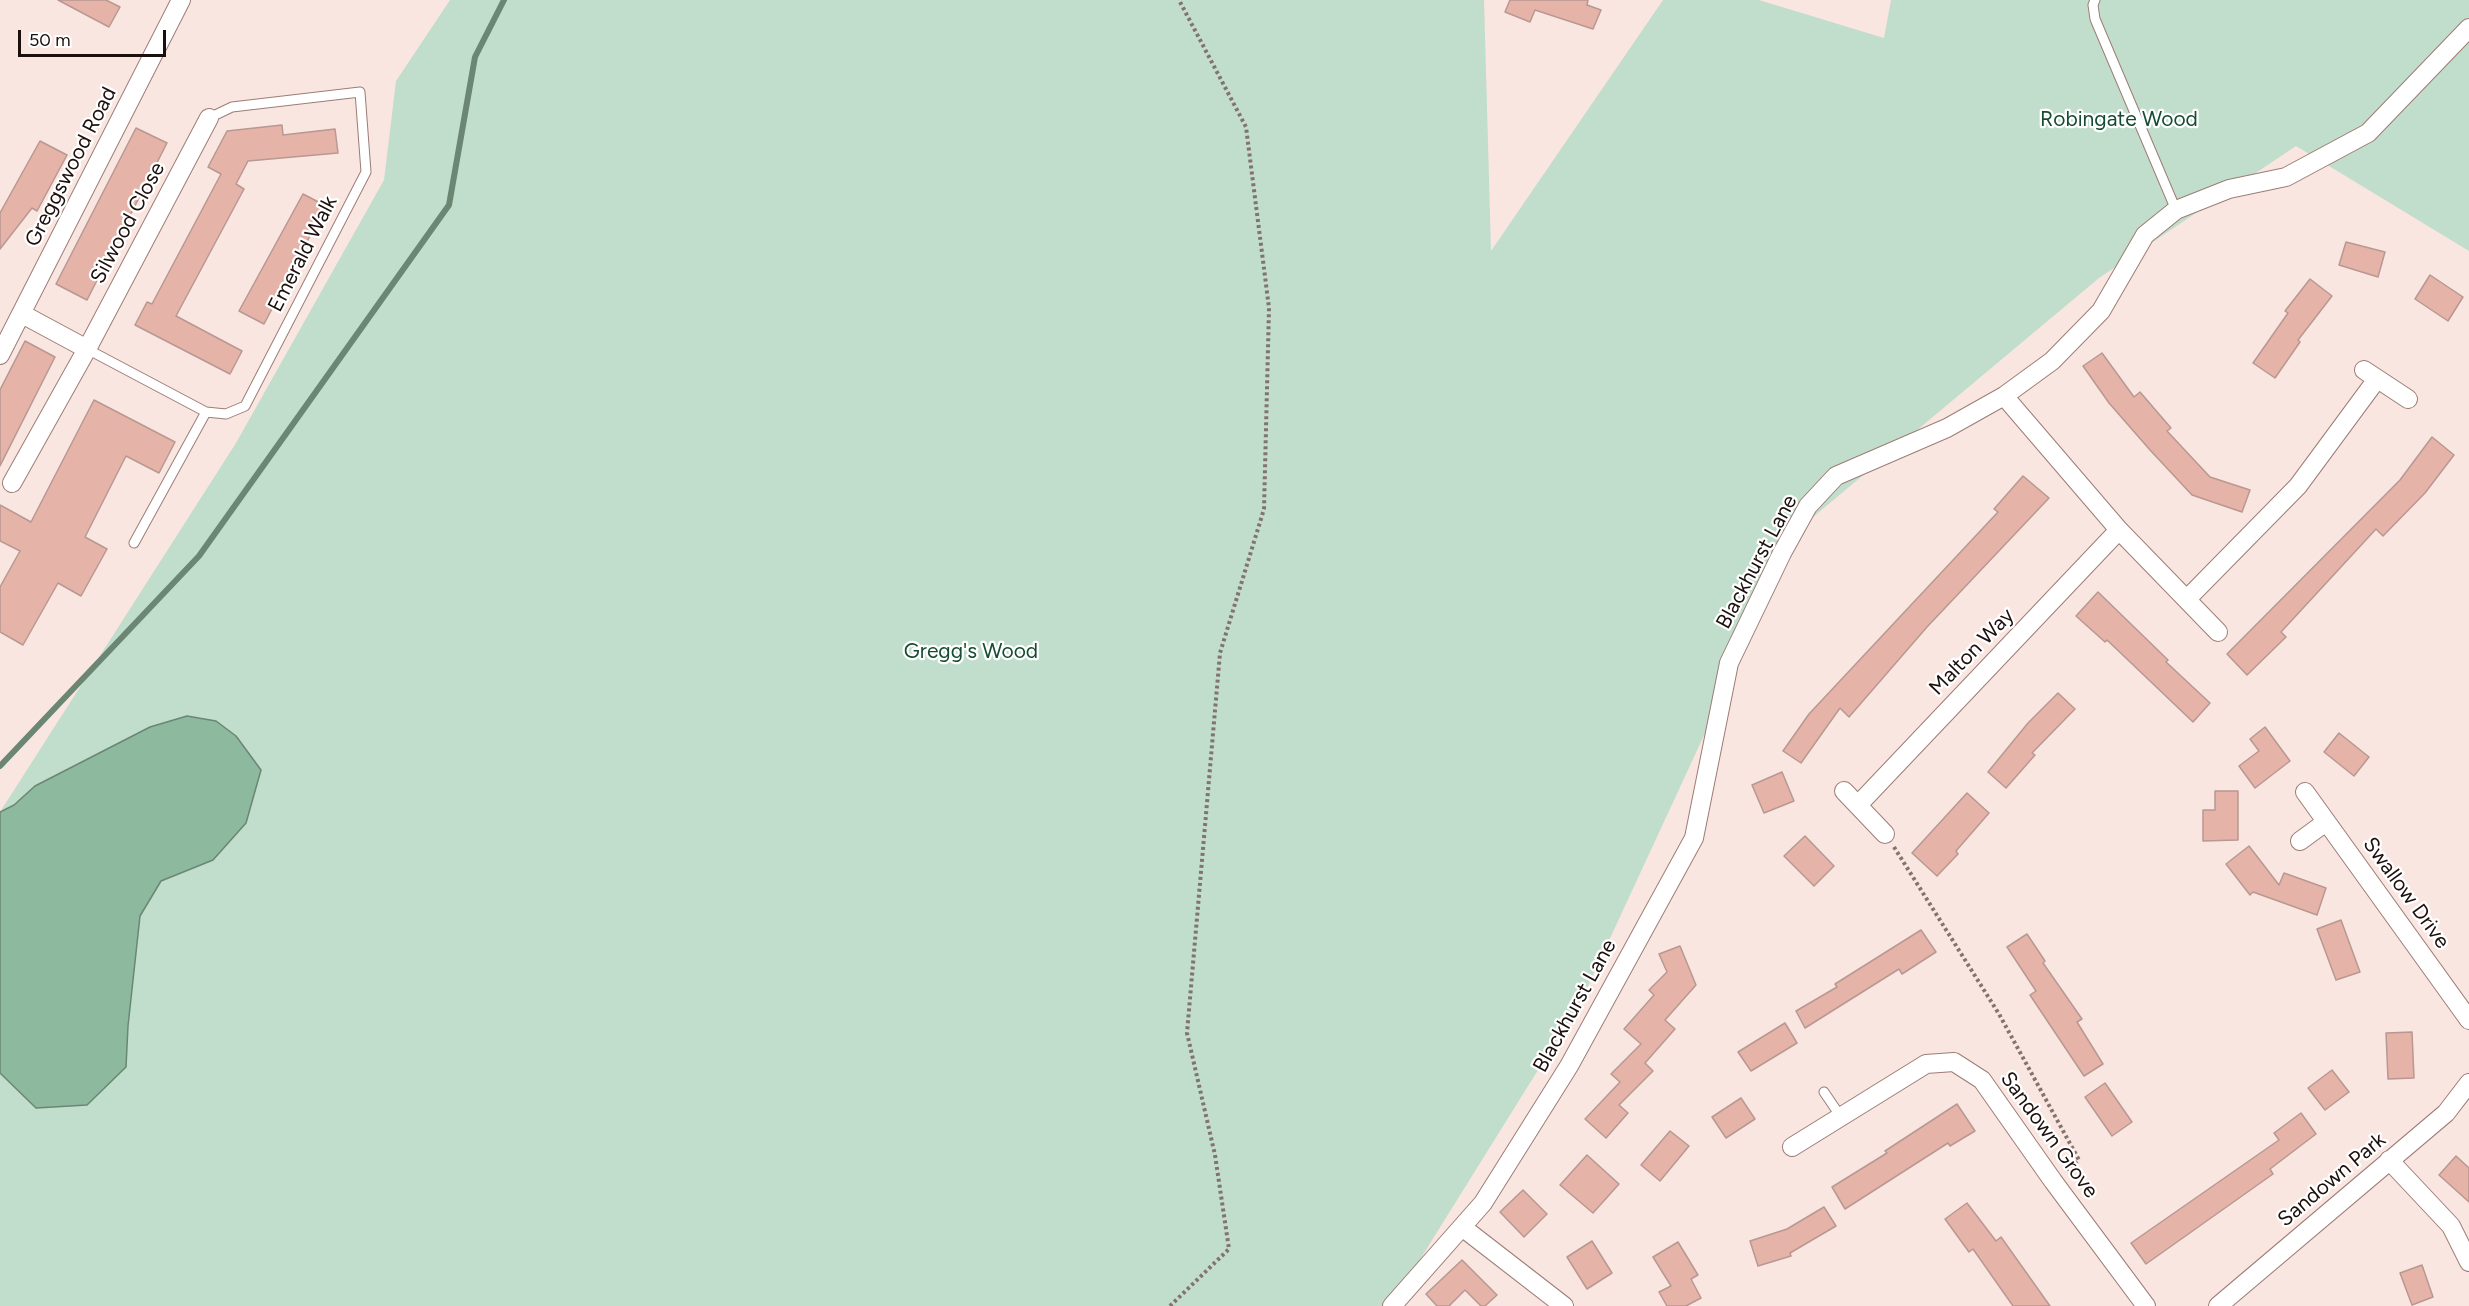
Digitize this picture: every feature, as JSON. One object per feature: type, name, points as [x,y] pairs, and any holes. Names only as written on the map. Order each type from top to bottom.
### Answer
[{"type":"street","name":"Greggswood Road","points":[[0,355],[181,0]]},
{"type":"street","name":"Blackhurst Lane","points":[[1392,1306],[1483,1203],[1569,1066],[1694,838],[1729,663],[1782,553],[1808,506],[1836,476],[1947,428],[2004,396],[2052,362],[2101,311],[2145,235],[2176,210],[2229,189],[2286,177],[2368,134],[2469,28]]},
{"type":"street","name":"Silwood Close","points":[[12,483],[87,349],[209,118]]},
{"type":"street","points":[[22,314],[87,349]]},
{"type":"street","points":[[2187,599],[2298,486],[2370,374],[2408,399]]},
{"type":"street","points":[[2004,396],[2119,530],[2218,632]]},
{"type":"street","name":"Malton Way","points":[[1858,804],[2119,530]]},
{"type":"street","points":[[1844,791],[1886,834]]},
{"type":"street","name":"Swallow Drive","points":[[2305,792],[2469,1020]]},
{"type":"street","points":[[2300,841],[2326,822]]},
{"type":"street","name":"Sandown Grove","points":[[1792,1148],[1926,1064],[1954,1062],[1982,1080],[2053,1181],[2146,1306]]},
{"type":"street","name":"Sandown Park","points":[[2218,1306],[2446,1113],[2461,1106],[2469,1083]]},
{"type":"street","points":[[2389,1160],[2451,1226],[2469,1262]]},
{"type":"street","points":[[1462,1227],[1564,1306]]},
{"type":"lane","points":[[2095,0],[2094,19],[2176,210]]},
{"type":"lane","name":"Emerald Walk","points":[[87,349],[206,411],[226,414],[245,406],[366,172],[360,92],[232,107],[209,118]]},
{"type":"lane","points":[[134,543],[206,411]]},
{"type":"lane","points":[[1824,1092],[1841,1117]]},
{"type":"path","points":[[1170,1306],[1230,1249],[1215,1155],[1187,1033],[1220,653],[1264,509],[1269,308],[1246,127],[1179,0]]},
{"type":"path","points":[[1886,834],[1999,1014],[2079,1160],[2053,1181]]},
{"type":"green space","name":"Gregg's Wood","points":[[450,0],[1484,0],[1491,251],[1663,0],[1759,0],[1884,38],[1891,0],[2469,0],[2469,251],[2296,146],[2099,278],[1800,528],[1581,1001],[1391,1306],[0,1306],[0,812],[236,443],[384,180],[396,81]]},
{"type":"shaded area","points":[[187,716],[216,721],[236,736],[261,770],[246,823],[213,860],[161,881],[140,916],[126,1067],[87,1105],[36,1108],[0,1073],[0,812],[14,805],[35,786],[150,727]]},
{"type":"building","points":[[58,0],[106,0],[120,7],[109,27]]},
{"type":"building","points":[[1510,0],[1588,0],[1587,5],[1601,10],[1593,29],[1535,10],[1530,22],[1505,12]]},
{"type":"building","points":[[282,125],[283,135],[335,129],[338,153],[248,161],[236,184],[244,189],[176,316],[242,351],[230,374],[135,325],[147,302],[152,304],[221,174],[208,167],[227,131]]},
{"type":"building","points":[[136,128],[167,143],[87,300],[56,284]]},
{"type":"building","points":[[40,141],[67,155],[37,211],[32,208],[0,249],[0,213]]},
{"type":"building","points":[[303,194],[328,207],[314,235],[311,234],[264,324],[239,311]]},
{"type":"building","points":[[2346,242],[2385,252],[2378,277],[2339,265]]},
{"type":"building","points":[[2430,275],[2463,297],[2448,321],[2415,299]]},
{"type":"building","points":[[2310,279],[2332,296],[2298,340],[2300,342],[2275,378],[2253,363],[2288,313],[2285,311]]},
{"type":"building","points":[[25,341],[55,357],[0,466],[0,390]]},
{"type":"building","points":[[2102,353],[2134,397],[2140,392],[2171,428],[2167,431],[2210,477],[2250,490],[2242,512],[2192,495],[2150,450],[2109,403],[2083,366]]},
{"type":"building","points":[[94,400],[175,442],[159,473],[126,456],[85,537],[107,549],[81,596],[58,583],[23,645],[0,632],[0,587],[20,551],[0,541],[0,505],[31,522]]},
{"type":"building","points":[[2432,437],[2454,455],[2425,493],[2383,536],[2376,529],[2281,632],[2286,637],[2247,675],[2227,654],[2400,480]]},
{"type":"building","points":[[2023,476],[2049,498],[1927,627],[1849,717],[1840,708],[1801,763],[1783,751],[1809,714],[1998,512],[1994,509]]},
{"type":"building","points":[[2098,592],[2168,660],[2166,662],[2210,703],[2193,722],[2107,640],[2105,642],[2076,616]]},
{"type":"building","points":[[2058,693],[2075,709],[2032,753],[2035,755],[2006,788],[1988,772],[2028,723]]},
{"type":"building","points":[[2265,727],[2290,761],[2255,788],[2239,766],[2259,751],[2250,739]]},
{"type":"building","points":[[2339,733],[2369,757],[2354,776],[2324,752]]},
{"type":"building","points":[[1782,772],[1794,801],[1764,813],[1752,785]]},
{"type":"building","points":[[2215,791],[2238,791],[2238,840],[2203,841],[2203,810],[2215,810]]},
{"type":"building","points":[[1967,793],[1989,813],[1956,851],[1958,854],[1937,876],[1912,853]]},
{"type":"building","points":[[1805,836],[1834,866],[1814,886],[1784,856]]},
{"type":"building","points":[[2249,846],[2279,885],[2284,873],[2326,888],[2317,915],[2253,892],[2250,895],[2226,864]]},
{"type":"building","points":[[2341,920],[2360,972],[2336,980],[2317,929]]},
{"type":"building","points":[[1921,930],[1936,952],[1902,974],[1899,969],[1805,1028],[1796,1011],[1837,987],[1835,984]]},
{"type":"building","points":[[2027,934],[2045,961],[2043,963],[2082,1019],[2077,1022],[2103,1064],[2084,1076],[2030,995],[2036,991],[2007,947]]},
{"type":"building","points":[[1680,946],[1696,985],[1665,1020],[1675,1029],[1645,1063],[1653,1071],[1619,1105],[1628,1113],[1606,1138],[1585,1119],[1620,1082],[1611,1074],[1641,1044],[1624,1029],[1654,995],[1649,990],[1667,972],[1659,954]]},
{"type":"building","points":[[1785,1023],[1797,1043],[1751,1071],[1738,1052]]},
{"type":"building","points":[[2412,1032],[2414,1078],[2388,1079],[2386,1033]]},
{"type":"building","points":[[2332,1070],[2349,1092],[2325,1110],[2308,1088]]},
{"type":"building","points":[[2105,1083],[2132,1122],[2112,1136],[2085,1097]]},
{"type":"building","points":[[1741,1098],[1755,1119],[1726,1138],[1712,1117]]},
{"type":"building","points":[[1957,1104],[1975,1131],[1950,1146],[1948,1143],[1845,1209],[1832,1187],[1887,1153],[1885,1151]]},
{"type":"building","points":[[2301,1113],[2316,1134],[2270,1169],[2273,1174],[2146,1264],[2131,1243],[2279,1140],[2274,1133]]},
{"type":"building","points":[[1670,1131],[1689,1146],[1660,1181],[1641,1165]]},
{"type":"building","points":[[1587,1155],[1619,1184],[1593,1213],[1560,1185]]},
{"type":"building","points":[[2456,1156],[2469,1168],[2469,1202],[2439,1175]]},
{"type":"building","points":[[1523,1190],[1547,1214],[1524,1237],[1500,1212]]},
{"type":"building","points":[[1967,1203],[1996,1241],[2001,1237],[2050,1306],[2013,1306],[1973,1249],[1969,1252],[1945,1219]]},
{"type":"building","points":[[1824,1207],[1836,1226],[1790,1253],[1791,1256],[1758,1266],[1750,1241],[1787,1229]]},
{"type":"building","points":[[1592,1241],[1612,1273],[1587,1289],[1567,1257]]},
{"type":"building","points":[[1678,1242],[1698,1275],[1691,1279],[1701,1298],[1686,1306],[1667,1306],[1659,1292],[1671,1286],[1653,1257]]},
{"type":"building","points":[[1462,1260],[1497,1295],[1485,1306],[1481,1306],[1465,1290],[1449,1306],[1437,1306],[1426,1294]]},
{"type":"building","points":[[2422,1265],[2433,1297],[2412,1305],[2400,1273]]},
{"type":"waterway","points":[[0,766],[199,556],[449,205],[475,57],[504,0]]},
{"type":"park label","name":"Robingate Wood","points":[[2119,120]]}]
